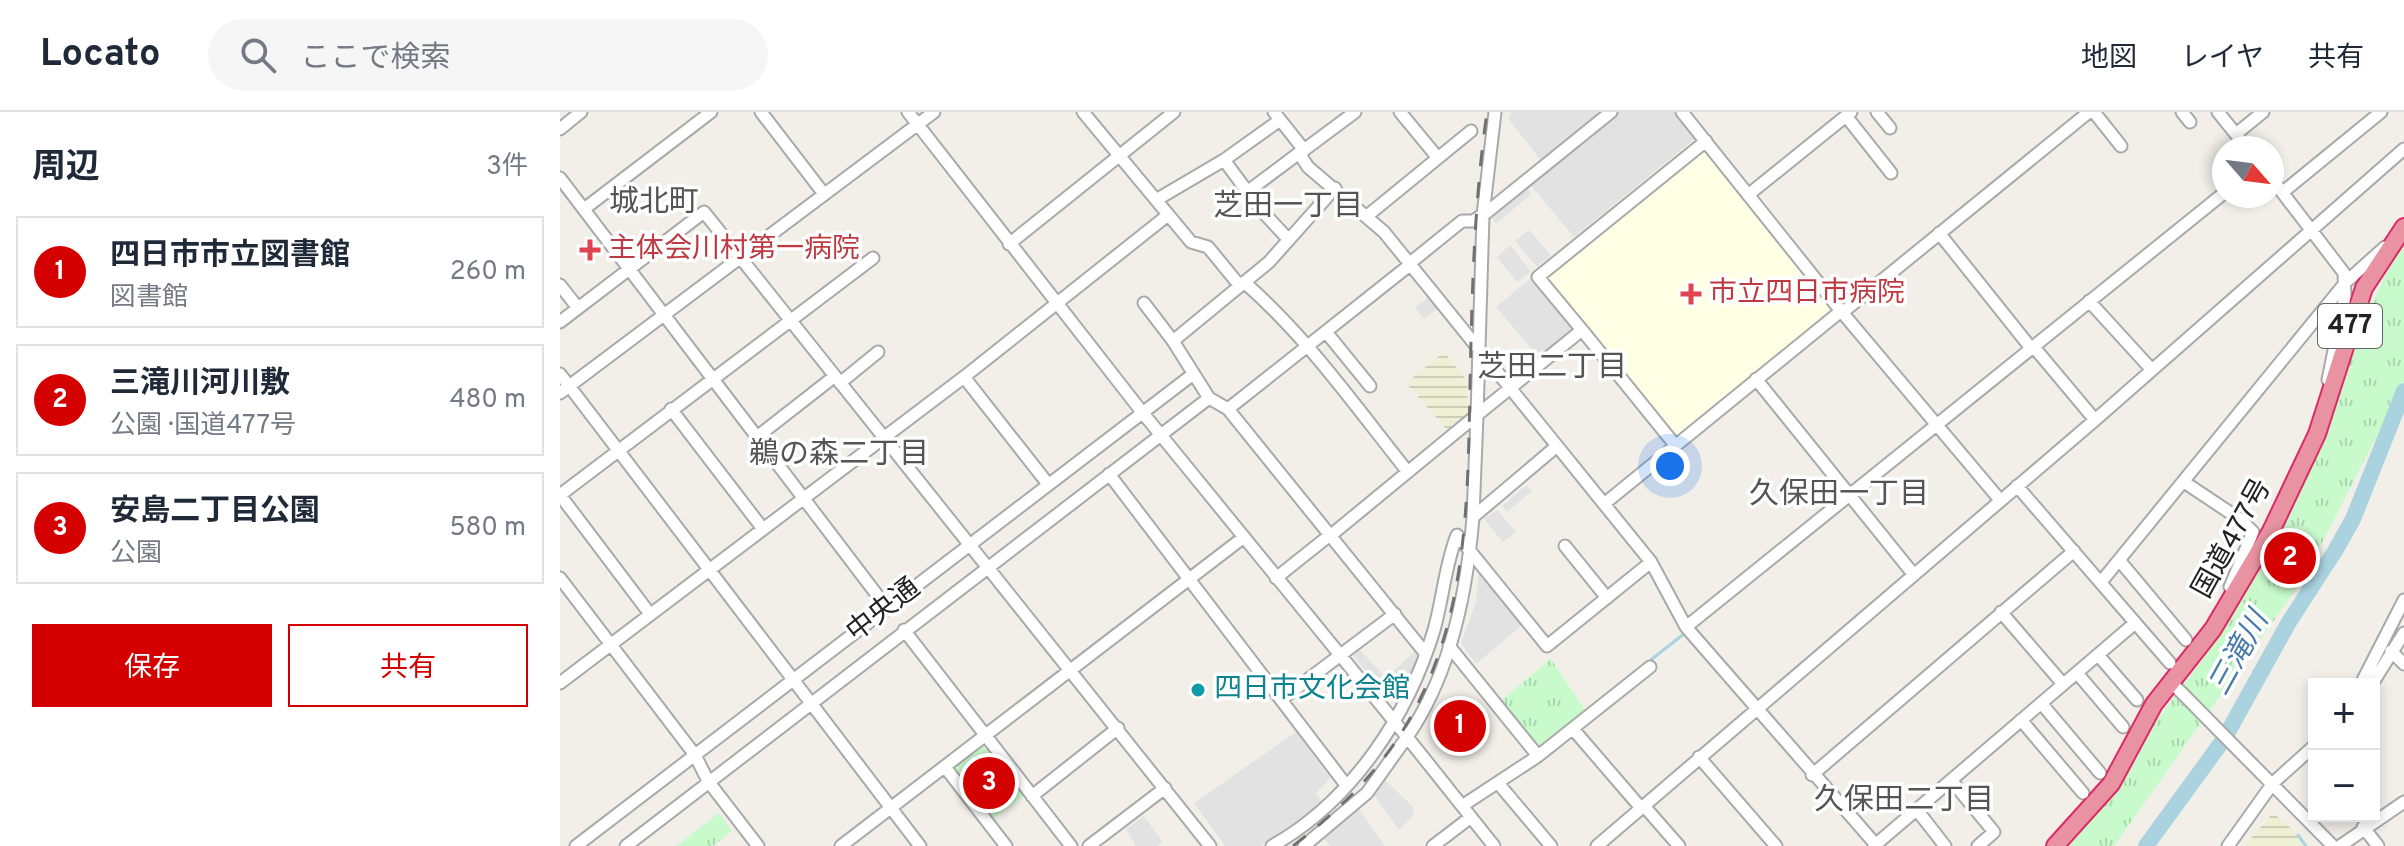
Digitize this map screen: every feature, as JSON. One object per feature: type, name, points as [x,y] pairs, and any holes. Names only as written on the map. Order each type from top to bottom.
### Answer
[{"type":"highway","name":"国道477号","points":[[2055,846],[2103,795],[2154,704],[2175,686],[2271,531],[2317,434],[2364,288],[2402,230]]},
{"type":"street","points":[[560,129],[581,112]]},
{"type":"street","points":[[584,209],[711,112]]},
{"type":"street","points":[[761,112],[824,194]]},
{"type":"street","points":[[908,112],[1142,412],[1494,846]]},
{"type":"street","points":[[564,389],[934,112]]},
{"type":"street","points":[[1083,112],[1191,242],[1208,247],[1242,284],[1274,308],[1408,472]]},
{"type":"street","points":[[1009,244],[1174,112]]},
{"type":"street","points":[[1247,192],[1355,112]]},
{"type":"street","points":[[1400,112],[1438,158]]},
{"type":"street","points":[[1304,846],[1318,842],[1367,793],[1407,737],[1441,671],[1460,610],[1471,551],[1483,215],[1495,112]]},
{"type":"street","points":[[1228,409],[1462,221],[1473,221],[1483,215],[1611,112]]},
{"type":"street","points":[[1682,112],[1935,426],[2000,500]]},
{"type":"street","points":[[1877,112],[1890,128]]},
{"type":"street","points":[[1604,504],[2092,112],[2121,146]]},
{"type":"street","points":[[2218,112],[2236,134],[2263,112]]},
{"type":"street","points":[[2284,191],[2381,112]]},
{"type":"street","points":[[1748,195],[1846,114],[1891,173]]},
{"type":"street","points":[[1156,200],[1224,160],[1277,116],[1302,152],[1308,167],[1367,216],[1410,264],[1651,562],[1686,627],[1876,846],[2135,623]]},
{"type":"street","points":[[1367,216],[1471,131]]},
{"type":"street","points":[[1675,445],[1538,277],[1706,141]]},
{"type":"street","points":[[1597,846],[2095,420],[2404,149]]},
{"type":"street","points":[[1224,160],[1289,240]]},
{"type":"street","points":[[560,178],[887,608]]},
{"type":"street","points":[[1173,341],[1289,240],[1335,188]]},
{"type":"street","points":[[2284,193],[2344,273],[2346,282],[2317,434]]},
{"type":"street","points":[[1686,627],[2212,203]]},
{"type":"street","points":[[560,322],[704,212],[1210,846]]},
{"type":"street","points":[[562,678],[611,645],[964,377],[1168,215]]},
{"type":"street","points":[[2101,582],[2346,282],[2402,230]]},
{"type":"street","points":[[1939,233],[2095,420]]},
{"type":"street","points":[[650,614],[560,495],[873,258]]},
{"type":"street","points":[[560,285],[578,308]]},
{"type":"street","points":[[2089,301],[2152,370]]},
{"type":"street","points":[[1144,303],[1187,358],[1192,375],[1209,398],[1228,409],[1426,654]]},
{"type":"street","points":[[1276,578],[1582,330]]},
{"type":"street","points":[[1326,332],[1370,386]]},
{"type":"street","points":[[757,437],[878,352]]},
{"type":"street","points":[[560,374],[564,389],[617,451],[920,846]]},
{"type":"street","name":"中央通","points":[[576,846],[1192,375]]},
{"type":"street","points":[[964,377],[1048,484]]},
{"type":"street","points":[[1756,379],[1914,575]]},
{"type":"street","name":"中央通","points":[[626,846],[1209,398]]},
{"type":"street","points":[[671,409],[763,529]]},
{"type":"street","points":[[1473,517],[1557,446]]},
{"type":"street","points":[[1109,474],[1346,785]]},
{"type":"street","points":[[2184,482],[2241,520],[2253,532],[2230,588],[2231,600]]},
{"type":"street","points":[[2017,486],[2170,663]]},
{"type":"street","points":[[1272,846],[1305,823],[1346,785],[1394,722],[1426,654],[1457,535],[1547,646],[1651,562]]},
{"type":"street","points":[[841,846],[1244,537]]},
{"type":"street","points":[[1565,546],[1607,598]]},
{"type":"street","points":[[1812,775],[2074,551]]},
{"type":"street","points":[[2119,560],[2186,640]]},
{"type":"street","points":[[560,578],[695,755],[708,781],[758,846]]},
{"type":"street","points":[[2364,678],[2404,600]]},
{"type":"street","points":[[2001,612],[2063,684]]},
{"type":"street","points":[[1282,699],[1395,614]]},
{"type":"street","points":[[904,630],[1071,846]]},
{"type":"street","points":[[2375,678],[2404,633]]},
{"type":"street","points":[[1449,646],[1536,754]]},
{"type":"street","points":[[2391,651],[2404,664]]},
{"type":"street","points":[[2098,655],[2137,700]]},
{"type":"street","points":[[1462,806],[1573,729],[1650,667]]},
{"type":"street","points":[[2077,673],[2123,727]]},
{"type":"street","points":[[2175,686],[2333,846]]},
{"type":"street","points":[[2041,703],[2100,773]]},
{"type":"street","points":[[2021,720],[2083,793]]},
{"type":"street","points":[[1032,796],[1118,728]]},
{"type":"street","points":[[1573,729],[1679,846]]},
{"type":"street","points":[[2228,846],[2268,779],[2308,750]]},
{"type":"street","points":[[1699,757],[1776,846]]},
{"type":"street","points":[[945,767],[1006,846]]},
{"type":"street","points":[[1951,780],[1994,832],[1978,846]]},
{"type":"street","points":[[1498,783],[1551,846]]},
{"type":"street","points":[[1089,846],[1165,788]]},
{"type":"street","points":[[2340,846],[2363,827],[2404,802]]},
{"type":"street","points":[[1917,810],[1945,846]]},
{"type":"street","points":[[1433,846],[1471,817]]},
{"type":"street","points":[[2363,827],[2378,846]]},
{"type":"shaded area","points":[[1512,112],[1605,112],[1542,162],[1508,118]]},
{"type":"shaded area","points":[[1616,112],[1676,112],[1697,137],[1574,237],[1528,182]]},
{"type":"shaded area","name":"市立四日市病院","points":[[1702,150],[1709,151],[1834,307],[1833,313],[1681,437],[1674,437],[1547,280],[1548,274]]},
{"type":"shaded area","points":[[1527,188],[1531,194],[1496,224],[1491,217]]},
{"type":"shaded area","points":[[1529,230],[1551,255],[1537,267],[1515,241]]},
{"type":"shaded area","points":[[1510,245],[1531,272],[1517,282],[1497,257]]},
{"type":"shaded area","points":[[1532,277],[1576,330],[1540,359],[1496,307]]},
{"type":"shaded area","points":[[1432,294],[1442,305],[1424,319],[1415,308]]},
{"type":"shaded area","points":[[1444,352],[1467,381],[1468,417],[1450,433],[1406,383]]},
{"type":"shaded area","points":[[1527,485],[1532,491],[1507,512],[1502,506]]},
{"type":"shaded area","points":[[1497,510],[1516,532],[1503,542],[1484,519]]},
{"type":"shaded area","points":[[1479,570],[1522,625],[1476,664],[1461,643],[1476,602]]},
{"type":"shaded area","points":[[1360,650],[1386,678],[1416,650],[1422,657],[1398,707],[1353,656]]},
{"type":"shaded area","points":[[1296,732],[1330,778],[1315,794],[1323,802],[1261,846],[1225,846],[1194,803]]},
{"type":"shaded area","points":[[1385,780],[1414,808],[1412,817],[1399,830],[1372,792]]},
{"type":"shaded area","points":[[1357,806],[1385,846],[1330,846],[1324,839]]},
{"type":"shaded area","points":[[2273,813],[2291,828],[2305,846],[2244,846]]},
{"type":"shaded area","points":[[1144,816],[1162,841],[1158,846],[1136,846],[1126,829]]},
{"type":"green space","points":[[2404,243],[2404,383],[2304,578],[2114,846],[2069,846],[2107,802],[2148,732],[2202,660],[2278,537],[2332,417],[2359,334],[2386,273]]},
{"type":"green space","points":[[1551,659],[1587,713],[1540,751],[1499,702]]},
{"type":"green space","points":[[982,745],[1024,796],[990,821],[954,771],[954,767]]},
{"type":"green space","points":[[719,813],[732,831],[713,846],[676,846]]},
{"type":"waterway","name":"三滝川","points":[[2146,846],[2224,739],[2289,622],[2335,551],[2353,519],[2404,391]]},
{"type":"waterway","points":[[1600,700],[1685,633]]},
{"type":"waterway","points":[[2298,835],[2306,846]]},
{"type":"railway","points":[[1293,846],[1350,796],[1397,739],[1422,695],[1449,621],[1466,504],[1474,248],[1487,112]]},
{"type":"place","name":"主体会川村第一病院","points":[[590,250]]},
{"type":"place","name":"市立四日市病院","points":[[1691,294]]},
{"type":"place","name":"三滝川河川敷","points":[[2290,558]]},
{"type":"place","name":"四日市文化会館","points":[[1198,690]]},
{"type":"place","name":"四日市市立図書館","points":[[1460,726]]},
{"type":"place","name":"安島二丁目公園","points":[[989,783]]},
{"type":"district","name":"城北町","points":[[654,203]]},
{"type":"district","name":"芝田一丁目","points":[[1288,207]]},
{"type":"district","name":"芝田二丁目","points":[[1552,368]]},
{"type":"district","name":"鵜の森二丁目","points":[[839,455]]},
{"type":"district","name":"久保田一丁目","points":[[1839,495]]},
{"type":"district","name":"久保田二丁目","points":[[1904,801]]}]
